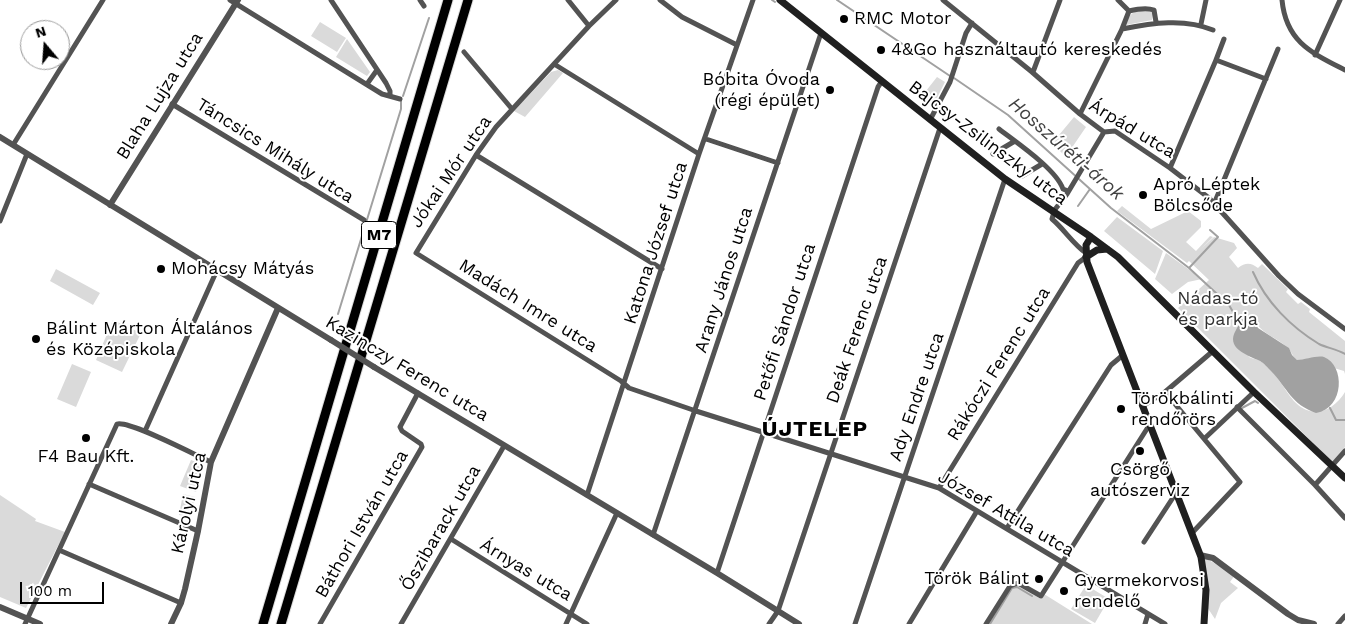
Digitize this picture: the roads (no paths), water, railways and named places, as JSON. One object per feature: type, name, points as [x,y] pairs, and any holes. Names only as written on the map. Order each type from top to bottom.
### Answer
[{"type":"highway","name":"M7","points":[[263,624],[448,0]]},
{"type":"highway","name":"M7","points":[[282,624],[468,0]]},
{"type":"main road","name":"Bajcsy-Zsilinszky utca","points":[[780,0],[1005,179],[1118,257],[1254,392],[1345,478]]},
{"type":"main road","points":[[1091,237],[1086,245],[1086,255],[1204,567],[1206,590],[1204,624]]},
{"type":"main road","points":[[1086,255],[1097,250],[1107,249]]},
{"type":"street","points":[[13,145],[102,0]]},
{"type":"street","points":[[331,0],[386,83],[390,96]]},
{"type":"street","points":[[420,0],[424,6]]},
{"type":"street","points":[[568,0],[589,26]]},
{"type":"street","name":"Jókai Mór utca","points":[[416,253],[476,155],[512,109],[589,26],[616,0]]},
{"type":"street","points":[[660,0],[682,17],[737,45]]},
{"type":"street","name":"Katona József utca","points":[[587,495],[753,0]]},
{"type":"street","name":"Árpád utca","points":[[943,0],[1104,132],[1115,131],[1170,168],[1209,198],[1291,288],[1345,329]]},
{"type":"street","points":[[1033,72],[1060,0]]},
{"type":"street","points":[[1118,0],[1129,11],[1152,9],[1155,13],[1156,22]]},
{"type":"street","points":[[1200,24],[1206,0]]},
{"type":"street","points":[[1282,0],[1284,15],[1292,32],[1302,45],[1314,54],[1345,70]]},
{"type":"street","points":[[1314,54],[1340,0]]},
{"type":"street","points":[[234,1],[382,94],[400,99]]},
{"type":"street","name":"Blaha Lujza utca","points":[[110,205],[234,1]]},
{"type":"street","points":[[1080,114],[1129,11]]},
{"type":"street","points":[[1122,29],[1156,22],[1200,24],[1213,30]]},
{"type":"street","points":[[930,120],[950,82],[966,33],[972,23]]},
{"type":"street","name":"Arany János utca","points":[[653,535],[821,33]]},
{"type":"street","points":[[1170,168],[1224,39]]},
{"type":"street","points":[[1214,204],[1278,49]]},
{"type":"street","name":"Jókai Mór utca","points":[[464,52],[512,109]]},
{"type":"street","points":[[1216,60],[1266,79]]},
{"type":"street","points":[[554,64],[700,154]]},
{"type":"street","points":[[367,84],[377,70]]},
{"type":"street","name":"Petőfi Sándor utca","points":[[717,573],[882,81]]},
{"type":"street","name":"Táncsics Mihály utca","points":[[172,104],[364,220]]},
{"type":"street","name":"Deák Ferenc utca","points":[[769,624],[778,611],[940,128]]},
{"type":"street","points":[[999,129],[1061,181],[1063,189],[1068,191]]},
{"type":"street","points":[[1086,255],[1052,219],[1053,212],[1074,182],[1104,132]]},
{"type":"street","name":"Kazinczy Ferenc utca","points":[[0,137],[504,446],[799,624]]},
{"type":"street","points":[[706,139],[778,163]]},
{"type":"street","points":[[993,154],[1015,141]]},
{"type":"street","points":[[0,221],[27,154]]},
{"type":"street","points":[[476,155],[662,269]]},
{"type":"street","points":[[1022,176],[1042,164]]},
{"type":"street","name":"Ady Endre utca","points":[[855,624],[1005,179]]},
{"type":"street","name":"Madách Imre utca","points":[[416,253],[625,384]]},
{"type":"street","name":"Rákóczi Ferenc utca","points":[[939,488],[1078,263],[1086,255]]},
{"type":"street","points":[[145,431],[217,270]]},
{"type":"street","name":"Károlyi utca","points":[[171,624],[181,602],[198,531],[211,462],[278,308]]},
{"type":"street","points":[[1143,406],[1165,392],[1213,351]]},
{"type":"street","points":[[1006,528],[1111,365],[1124,355]]},
{"type":"street","name":"József Attila utca","points":[[625,384],[629,388],[696,411],[939,488],[1165,624]]},
{"type":"street","points":[[1165,392],[1240,482],[1192,533]]},
{"type":"street","points":[[1205,438],[1254,392]]},
{"type":"street","name":"Báthori István utca","points":[[320,624],[422,447],[421,444],[402,431],[400,427],[418,393]]},
{"type":"street","points":[[1237,407],[1315,485],[1345,518]]},
{"type":"street","points":[[26,621],[114,426],[124,423],[211,462]]},
{"type":"street","points":[[986,624],[1010,586],[1018,583],[1041,596],[1150,424]]},
{"type":"street","name":"Őszibarack utca","points":[[401,624],[504,446]]},
{"type":"street","points":[[1315,485],[1345,451]]},
{"type":"street","points":[[89,484],[198,531]]},
{"type":"street","points":[[1144,542],[1176,493]]},
{"type":"street","points":[[909,624],[977,511]]},
{"type":"street","points":[[566,624],[617,513]]},
{"type":"street","name":"Árnyas utca","points":[[451,539],[587,624]]},
{"type":"street","points":[[59,550],[181,602]]},
{"type":"street","points":[[1200,555],[1213,558],[1288,614],[1298,620],[1314,624]]},
{"type":"street","points":[[0,607],[26,621],[40,624]]},
{"type":"street","points":[[1145,624],[1148,614]]},
{"type":"street","points":[[1338,624],[1345,616]]},
{"type":"waterway","name":"Hosszúréti-árok","points":[[837,0],[950,76]]},
{"type":"waterway","points":[[403,96],[429,18]]},
{"type":"waterway","name":"Hosszúréti-árok","points":[[954,78],[1008,115],[1111,208],[1189,268],[1229,305],[1233,312],[1244,322]]},
{"type":"waterway","points":[[338,314],[401,109],[401,101]]},
{"type":"waterway","points":[[1078,206],[1090,189]]},
{"type":"waterway","points":[[1189,268],[1218,237],[1210,230]]},
{"type":"waterway","points":[[1253,272],[1265,294],[1289,322],[1319,344],[1345,354]]},
{"type":"waterway","points":[[1242,408],[1255,401],[1258,403]]},
{"type":"waterway","name":"Hosszúréti-árok","points":[[1330,408],[1336,420],[1345,420]]},
{"type":"waterway","points":[[990,624],[1012,588],[1017,587],[1032,596]]},
{"type":"place","name":"RMC Motor","points":[[844,19]]},
{"type":"place","name":"4&Go használtautó kereskedés","points":[[881,50]]},
{"type":"place","name":"Bóbita Óvoda (régi épület)","points":[[830,90]]},
{"type":"place","name":"Apró Léptek Bölcsőde","points":[[1143,195]]},
{"type":"place","name":"Mohácsy Mátyás","points":[[161,269]]},
{"type":"place","name":"Bálint Márton Általános és Középiskola","points":[[36,339]]},
{"type":"place","name":"Törökbálinti rendőrörs","points":[[1121,409]]},
{"type":"place","name":"F4 Bau Kft.","points":[[86,438]]},
{"type":"place","name":"Csörgő autószerviz","points":[[1140,451]]},
{"type":"place","name":"Török Bálint","points":[[1039,579]]},
{"type":"place","name":"Gyermekorvosi rendelő","points":[[1064,591]]},
{"type":"district","name":"ÚJTELEP","points":[[815,430]]},
{"type":"park label","name":"Nádas-tó és parkja","points":[[1218,309]]}]
